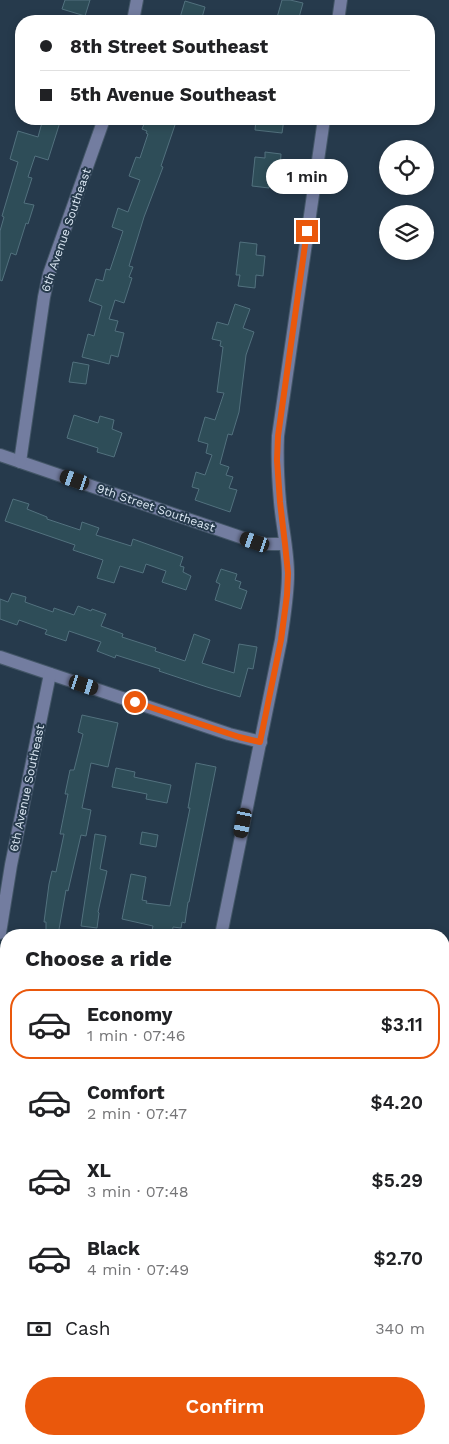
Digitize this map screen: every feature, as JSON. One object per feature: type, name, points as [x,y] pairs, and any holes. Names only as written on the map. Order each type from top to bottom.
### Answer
[{"type":"street","points":[[134,15],[137,0]]},
{"type":"street","points":[[339,15],[341,0]]},
{"type":"street","name":"6th Avenue Southeast","points":[[20,462],[49,274],[102,125]]},
{"type":"street","points":[[222,929],[281,640],[287,595],[288,573],[277,460],[278,436],[323,125]]},
{"type":"street","name":"9th Street Southeast","points":[[0,455],[255,542],[285,544]]},
{"type":"street","points":[[0,657],[229,734],[260,742]]},
{"type":"street","name":"6th Avenue Southeast","points":[[0,929],[5,863],[50,674]]},
{"type":"building","points":[[65,0],[90,0],[85,15],[62,9]]},
{"type":"building","points":[[282,0],[303,3],[300,15],[278,15]]},
{"type":"building","points":[[185,1],[205,7],[203,15],[181,15]]},
{"type":"building","points":[[41,125],[59,125],[48,160],[35,156],[28,177],[32,178],[24,203],[34,205],[16,255],[11,253],[2,281],[0,280],[0,231],[4,217],[2,216],[18,162],[10,159],[18,131],[38,137]]},
{"type":"building","points":[[144,125],[175,125],[161,166],[163,167],[144,217],[129,266],[133,267],[129,277],[132,278],[124,303],[115,300],[109,319],[118,321],[115,331],[124,333],[118,357],[111,355],[109,364],[82,357],[88,334],[94,336],[102,306],[89,301],[96,279],[103,281],[106,269],[110,270],[123,231],[112,227],[118,208],[128,212],[140,180],[129,176],[136,157],[140,158],[148,134],[146,133],[147,131],[142,129]]},
{"type":"building","points":[[255,125],[283,125],[282,133],[255,130]]},
{"type":"building","points":[[265,152],[281,154],[280,170],[276,169],[275,177],[270,177],[269,188],[252,186],[255,157],[265,158]]},
{"type":"building","points":[[240,242],[257,244],[256,255],[265,256],[263,276],[256,275],[255,288],[238,286],[240,275],[236,275]]},
{"type":"building","points":[[235,304],[250,309],[243,328],[254,332],[246,355],[239,412],[232,435],[228,434],[220,464],[229,467],[226,475],[233,477],[229,488],[237,490],[230,512],[195,500],[199,489],[192,487],[196,472],[205,475],[212,455],[206,453],[208,444],[198,441],[205,417],[215,420],[224,393],[217,392],[223,347],[220,346],[221,341],[212,339],[217,322],[228,325]]},
{"type":"building","points":[[73,362],[89,365],[86,384],[69,382]]},
{"type":"building","points":[[74,415],[98,423],[100,416],[114,420],[112,429],[122,433],[114,457],[97,452],[98,448],[67,438]]},
{"type":"building","points":[[13,499],[29,504],[27,509],[47,517],[47,519],[80,530],[82,522],[99,528],[96,535],[131,546],[133,539],[183,557],[180,566],[184,567],[183,572],[191,576],[186,590],[162,582],[166,571],[146,564],[143,573],[120,566],[114,583],[97,578],[103,560],[73,550],[75,545],[5,521]]},
{"type":"building","points":[[221,569],[237,574],[235,580],[241,582],[239,588],[247,591],[241,609],[215,600],[220,584],[216,582]]},
{"type":"building","points":[[12,593],[26,597],[25,602],[53,612],[54,608],[74,615],[78,606],[106,614],[101,626],[123,634],[122,637],[156,648],[155,651],[185,661],[194,634],[210,640],[202,663],[234,673],[239,644],[257,647],[253,669],[248,668],[240,697],[116,655],[115,658],[97,651],[101,642],[69,631],[66,641],[45,634],[47,630],[19,620],[17,625],[0,619],[0,599],[8,602]]},
{"type":"building","points":[[82,715],[118,723],[108,767],[91,763],[82,808],[91,810],[86,836],[81,835],[68,891],[66,890],[59,929],[46,929],[46,922],[44,922],[49,884],[52,871],[56,872],[64,834],[60,834],[68,794],[65,794],[70,770],[74,770],[83,734],[78,732]]},
{"type":"building","points":[[196,763],[216,767],[185,923],[182,922],[181,928],[152,929],[153,926],[122,919],[131,874],[146,877],[142,900],[147,901],[146,903],[170,906],[190,808],[188,808]]},
{"type":"building","points":[[116,768],[135,772],[134,777],[171,785],[167,803],[146,799],[147,794],[112,787]]},
{"type":"building","points":[[142,832],[158,835],[156,847],[140,844]]},
{"type":"building","points":[[95,834],[106,836],[100,869],[107,871],[98,912],[97,928],[81,926]]},
{"type":"route","points":[[135,702],[239,737],[260,742],[281,640],[287,595],[288,573],[277,460],[278,436],[307,231]]}]
